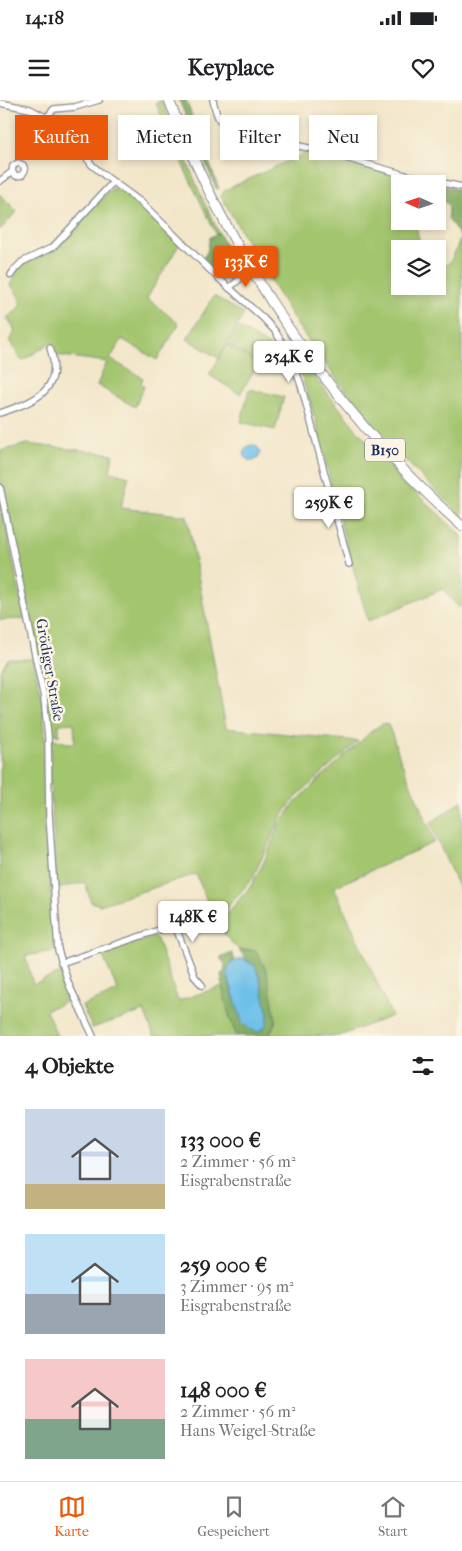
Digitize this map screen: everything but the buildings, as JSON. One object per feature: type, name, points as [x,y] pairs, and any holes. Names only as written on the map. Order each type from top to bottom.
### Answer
[{"type":"main road","name":"B150","points":[[169,100],[212,199],[286,322],[345,404],[435,502],[462,526]]},
{"type":"street","points":[[49,115],[54,109],[75,107],[99,100]]},
{"type":"street","points":[[213,100],[220,123],[238,133],[318,150],[405,175],[462,188]]},
{"type":"street","points":[[1,102],[30,109],[41,115]]},
{"type":"street","points":[[89,160],[113,182],[142,203],[229,288],[263,318],[291,357],[307,406],[349,564]]},
{"type":"street","points":[[0,180],[12,172]]},
{"type":"street","points":[[11,275],[22,262],[46,252],[53,246],[113,182]]},
{"type":"street","points":[[229,288],[246,274],[254,271]]},
{"type":"street","points":[[0,413],[30,403],[40,397],[48,386],[53,374],[54,366],[50,348]]},
{"type":"street","name":"Grödiger Straße","points":[[0,487],[44,698],[48,734],[48,789],[58,950],[69,985],[93,1036]]},
{"type":"street","points":[[61,963],[168,927],[176,928],[195,978],[202,985]]},
{"type":"green space","points":[[161,100],[167,115],[161,115],[156,103]]},
{"type":"green space","points":[[179,100],[186,100],[192,115],[185,115]]},
{"type":"green space","points":[[309,153],[309,160],[343,160],[393,175],[391,175],[391,230],[417,230],[419,240],[391,240],[391,295],[446,295],[446,265],[450,263],[460,240],[462,240],[462,517],[404,459],[351,399],[298,326],[221,196],[225,190],[290,160],[299,160],[299,156]]},
{"type":"green space","points":[[180,160],[186,160],[219,233],[216,234]]},
{"type":"green space","points":[[204,160],[208,160],[219,189],[216,188]]},
{"type":"green space","points":[[446,187],[462,190],[462,240],[448,218],[449,206],[446,203]]},
{"type":"green space","points":[[114,188],[141,205],[166,229],[179,245],[147,298],[179,324],[157,360],[122,339],[110,359],[143,378],[141,383],[144,387],[135,407],[97,385],[107,362],[55,355],[50,343],[22,361],[9,340],[14,329],[7,318],[17,309],[20,303],[11,285],[17,270],[51,251]]},
{"type":"green space","points":[[0,194],[17,211],[0,230]]},
{"type":"green space","points":[[219,233],[236,266],[237,277],[232,279],[222,278],[202,260],[207,252],[210,237]]},
{"type":"green space","points":[[214,296],[244,314],[218,358],[187,339]]},
{"type":"green space","points":[[238,327],[270,346],[259,363],[228,344]]},
{"type":"green space","points":[[227,345],[258,364],[240,394],[209,375]]},
{"type":"green space","points":[[303,362],[356,429],[416,493],[462,536],[462,605],[459,608],[443,589],[368,621],[340,521],[316,421],[298,365]]},
{"type":"green space","points":[[249,389],[284,397],[275,430],[241,422]]},
{"type":"green space","points":[[27,444],[113,454],[110,472],[129,476],[121,508],[187,516],[226,728],[358,741],[298,795],[282,815],[252,879],[215,921],[196,874],[100,905],[91,902],[85,882],[57,889],[50,784],[51,738],[67,743],[75,743],[74,723],[59,724],[59,736],[51,732],[46,692],[16,545],[0,480],[0,451]]},
{"type":"green space","points":[[0,499],[25,619],[0,620]]},
{"type":"green space","points":[[8,659],[33,659],[42,697],[45,731],[44,779],[55,951],[25,956],[33,984],[61,973],[72,999],[46,1010],[57,1036],[0,1036],[0,671]]},
{"type":"green space","points":[[384,723],[388,725],[391,732],[435,842],[334,887],[392,1016],[339,1036],[269,1036],[276,1020],[256,950],[239,950],[225,936],[224,917],[250,887],[263,864],[280,823],[295,803],[374,729]]},
{"type":"green space","points":[[462,801],[462,896],[430,823]]},
{"type":"green space","points":[[152,937],[157,939],[178,1001],[222,986],[237,1036],[154,1036],[144,1011],[92,1028],[82,1006],[118,991],[102,954]]},
{"type":"green space","points":[[239,950],[256,950],[267,972],[276,1020],[269,1036],[237,1036],[231,1021],[221,974],[224,972],[225,964],[220,958],[232,953],[235,960],[230,964],[229,983],[235,1000],[263,997],[257,971]]},
{"type":"water","points":[[249,445],[255,445],[260,450],[258,459],[249,461],[244,456],[244,450]]},
{"type":"water","points":[[242,958],[255,966],[268,1015],[266,1026],[258,1032],[249,1029],[242,1022],[227,973],[230,964]]}]
